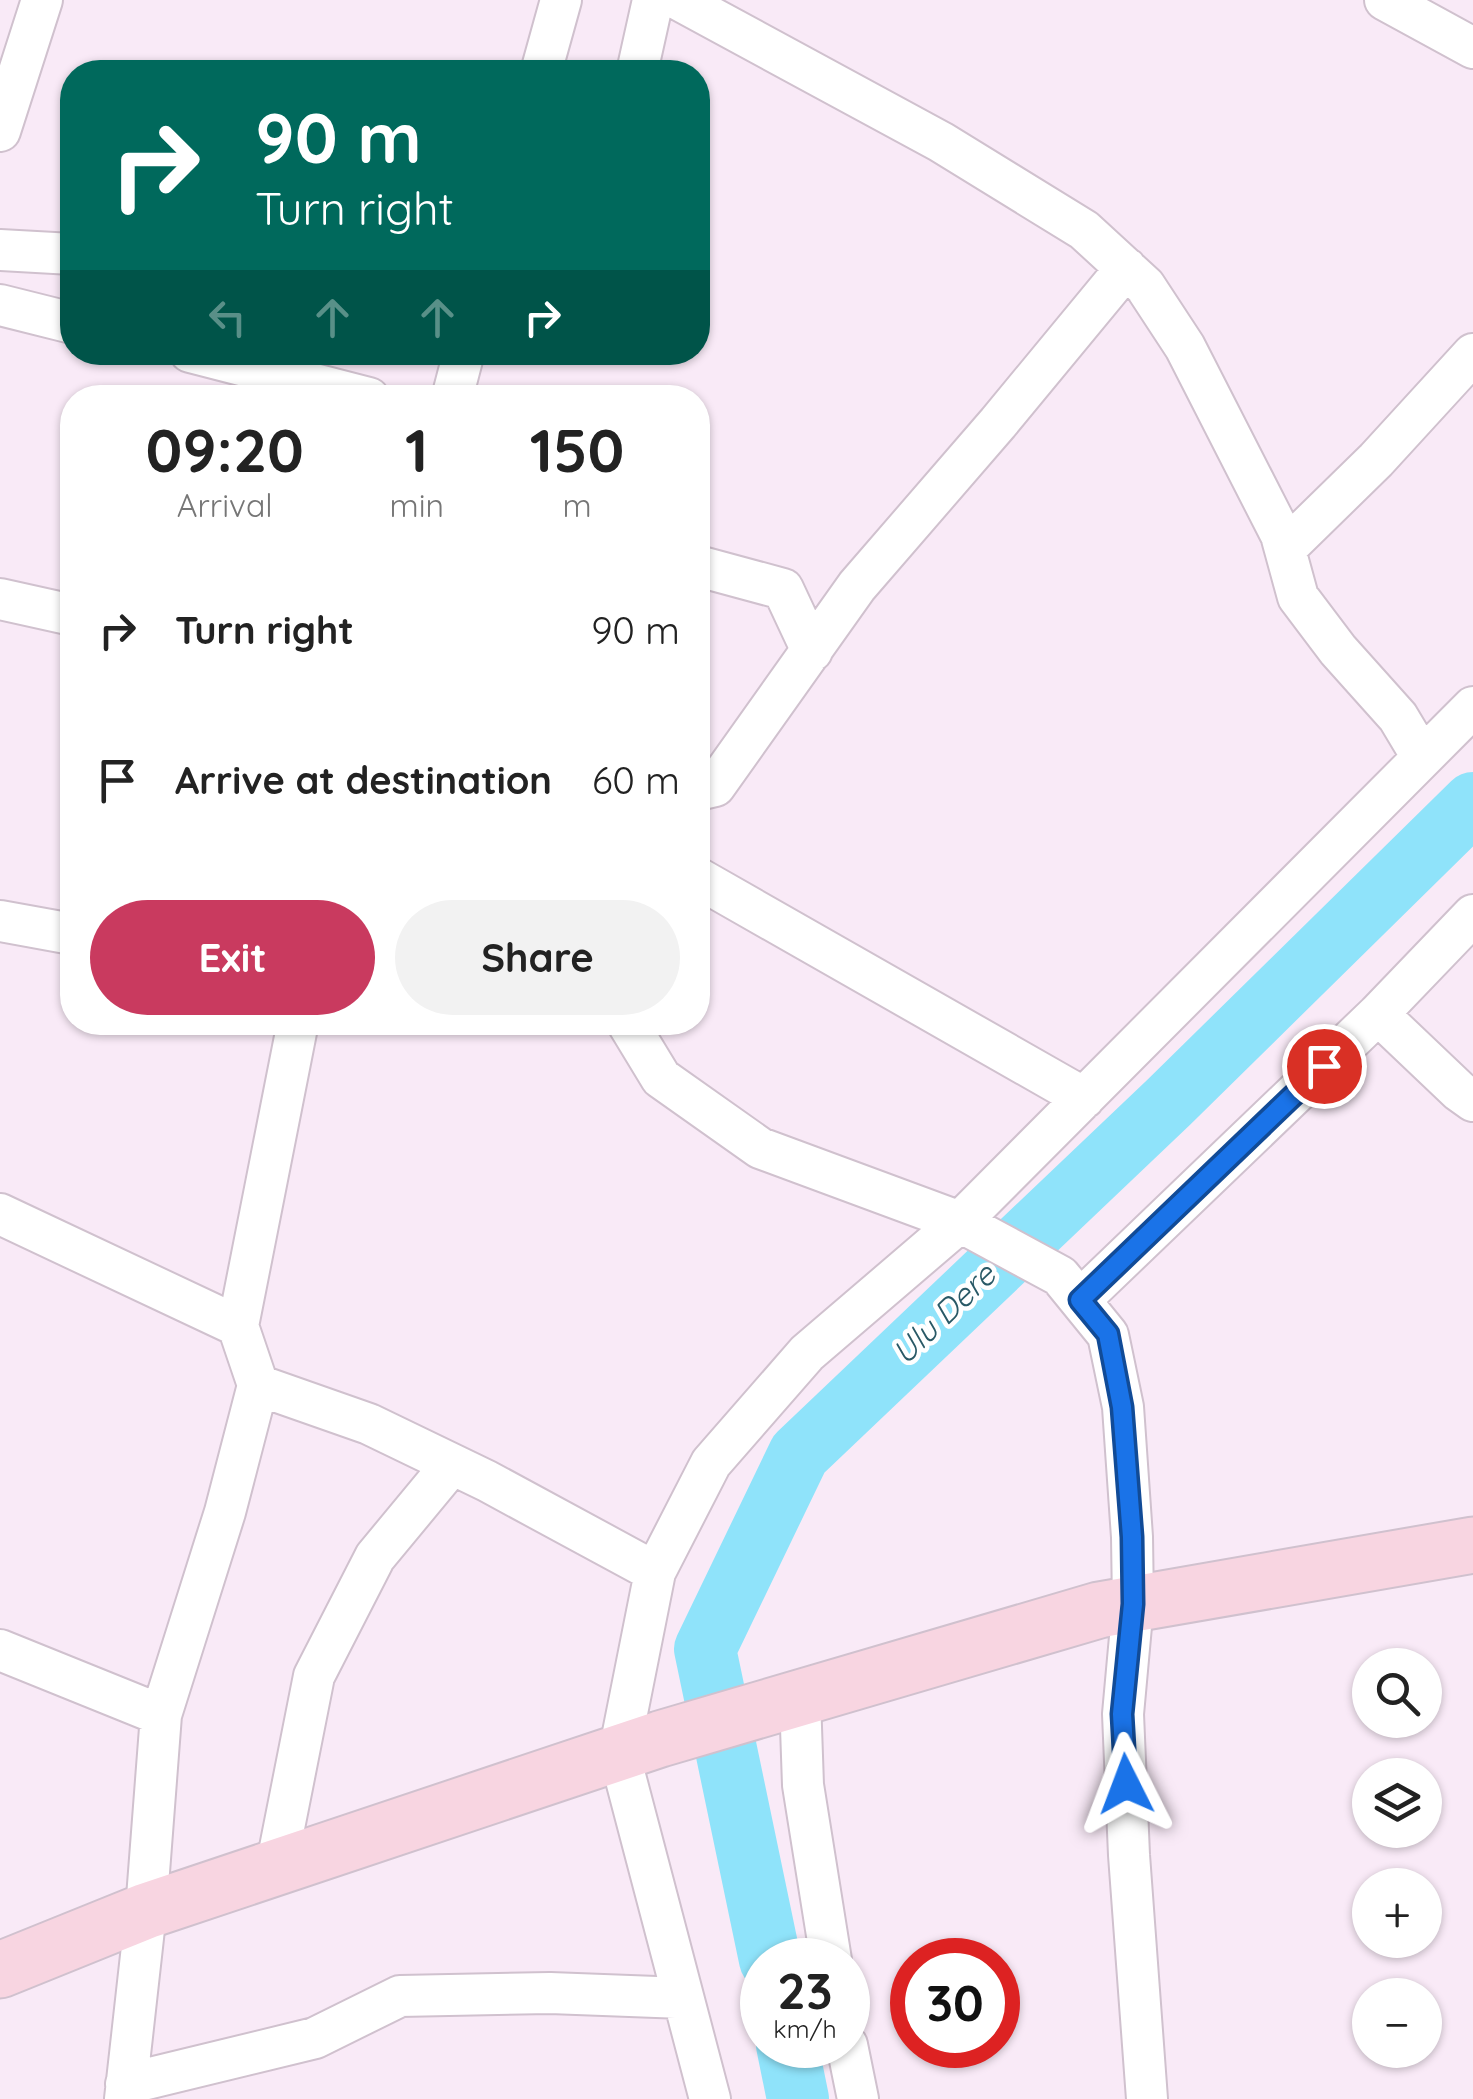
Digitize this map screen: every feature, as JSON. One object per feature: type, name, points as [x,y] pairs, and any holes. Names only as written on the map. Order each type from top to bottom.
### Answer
[{"type":"main road","points":[[0,1970],[146,1911],[640,1746],[1099,1610],[1473,1545]]},
{"type":"street","points":[[0,131],[42,0]]},
{"type":"street","points":[[544,60],[561,0]]},
{"type":"street","points":[[640,60],[653,0]]},
{"type":"street","points":[[679,0],[941,142],[1084,230],[1145,286],[1185,347],[1281,535],[1298,596],[1338,650],[1398,718],[1422,757]]},
{"type":"street","points":[[1384,0],[1473,48]]},
{"type":"street","points":[[0,250],[60,253]]},
{"type":"street","points":[[710,787],[716,786],[857,586],[998,424],[1126,268]]},
{"type":"street","points":[[0,304],[60,320]]},
{"type":"street","points":[[1285,549],[1376,460],[1473,354]]},
{"type":"street","points":[[241,365],[318,385]]},
{"type":"street","points":[[710,569],[783,589],[812,651]]},
{"type":"street","points":[[0,599],[60,613]]},
{"type":"street","points":[[710,2099],[683,1998],[640,1746],[654,1572],[711,1463],[807,1353],[975,1229],[1084,1098],[1473,706]]},
{"type":"street","points":[[710,885],[1084,1098]]},
{"type":"street","points":[[1070,1288],[1378,1014],[1473,915]]},
{"type":"street","points":[[0,921],[60,932]]},
{"type":"street","points":[[1378,1014],[1473,1101]]},
{"type":"street","points":[[295,1035],[238,1326],[258,1385],[225,1512],[161,1715],[146,1911],[126,2092],[315,2038],[400,1996],[550,1992],[683,1998]]},
{"type":"street","points":[[635,1035],[661,1078],[760,1148],[975,1229],[1070,1288],[1108,1334],[1122,1407],[1132,1537],[1133,1604],[1122,1714],[1147,2099]]},
{"type":"street","points":[[0,1214],[238,1326]]},
{"type":"street","points":[[258,1385],[369,1424],[654,1572]]},
{"type":"street","points":[[276,1868],[314,1676],[376,1558],[452,1464]]},
{"type":"street","points":[[0,1650],[161,1715]]},
{"type":"street","points":[[789,1701],[827,1938]]},
{"type":"street","points":[[852,2068],[858,2099]]},
{"type":"waterway","name":"Ulu Dere","points":[[765,1938],[705,1649],[799,1454],[1169,1102],[1473,803]]},
{"type":"waterway","name":"Ulu Dere","points":[[792,2068],[798,2099]]},
{"type":"route","points":[[1126,1784],[1122,1714],[1133,1604],[1122,1407],[1108,1334],[1080,1300],[1324,1066]]}]
